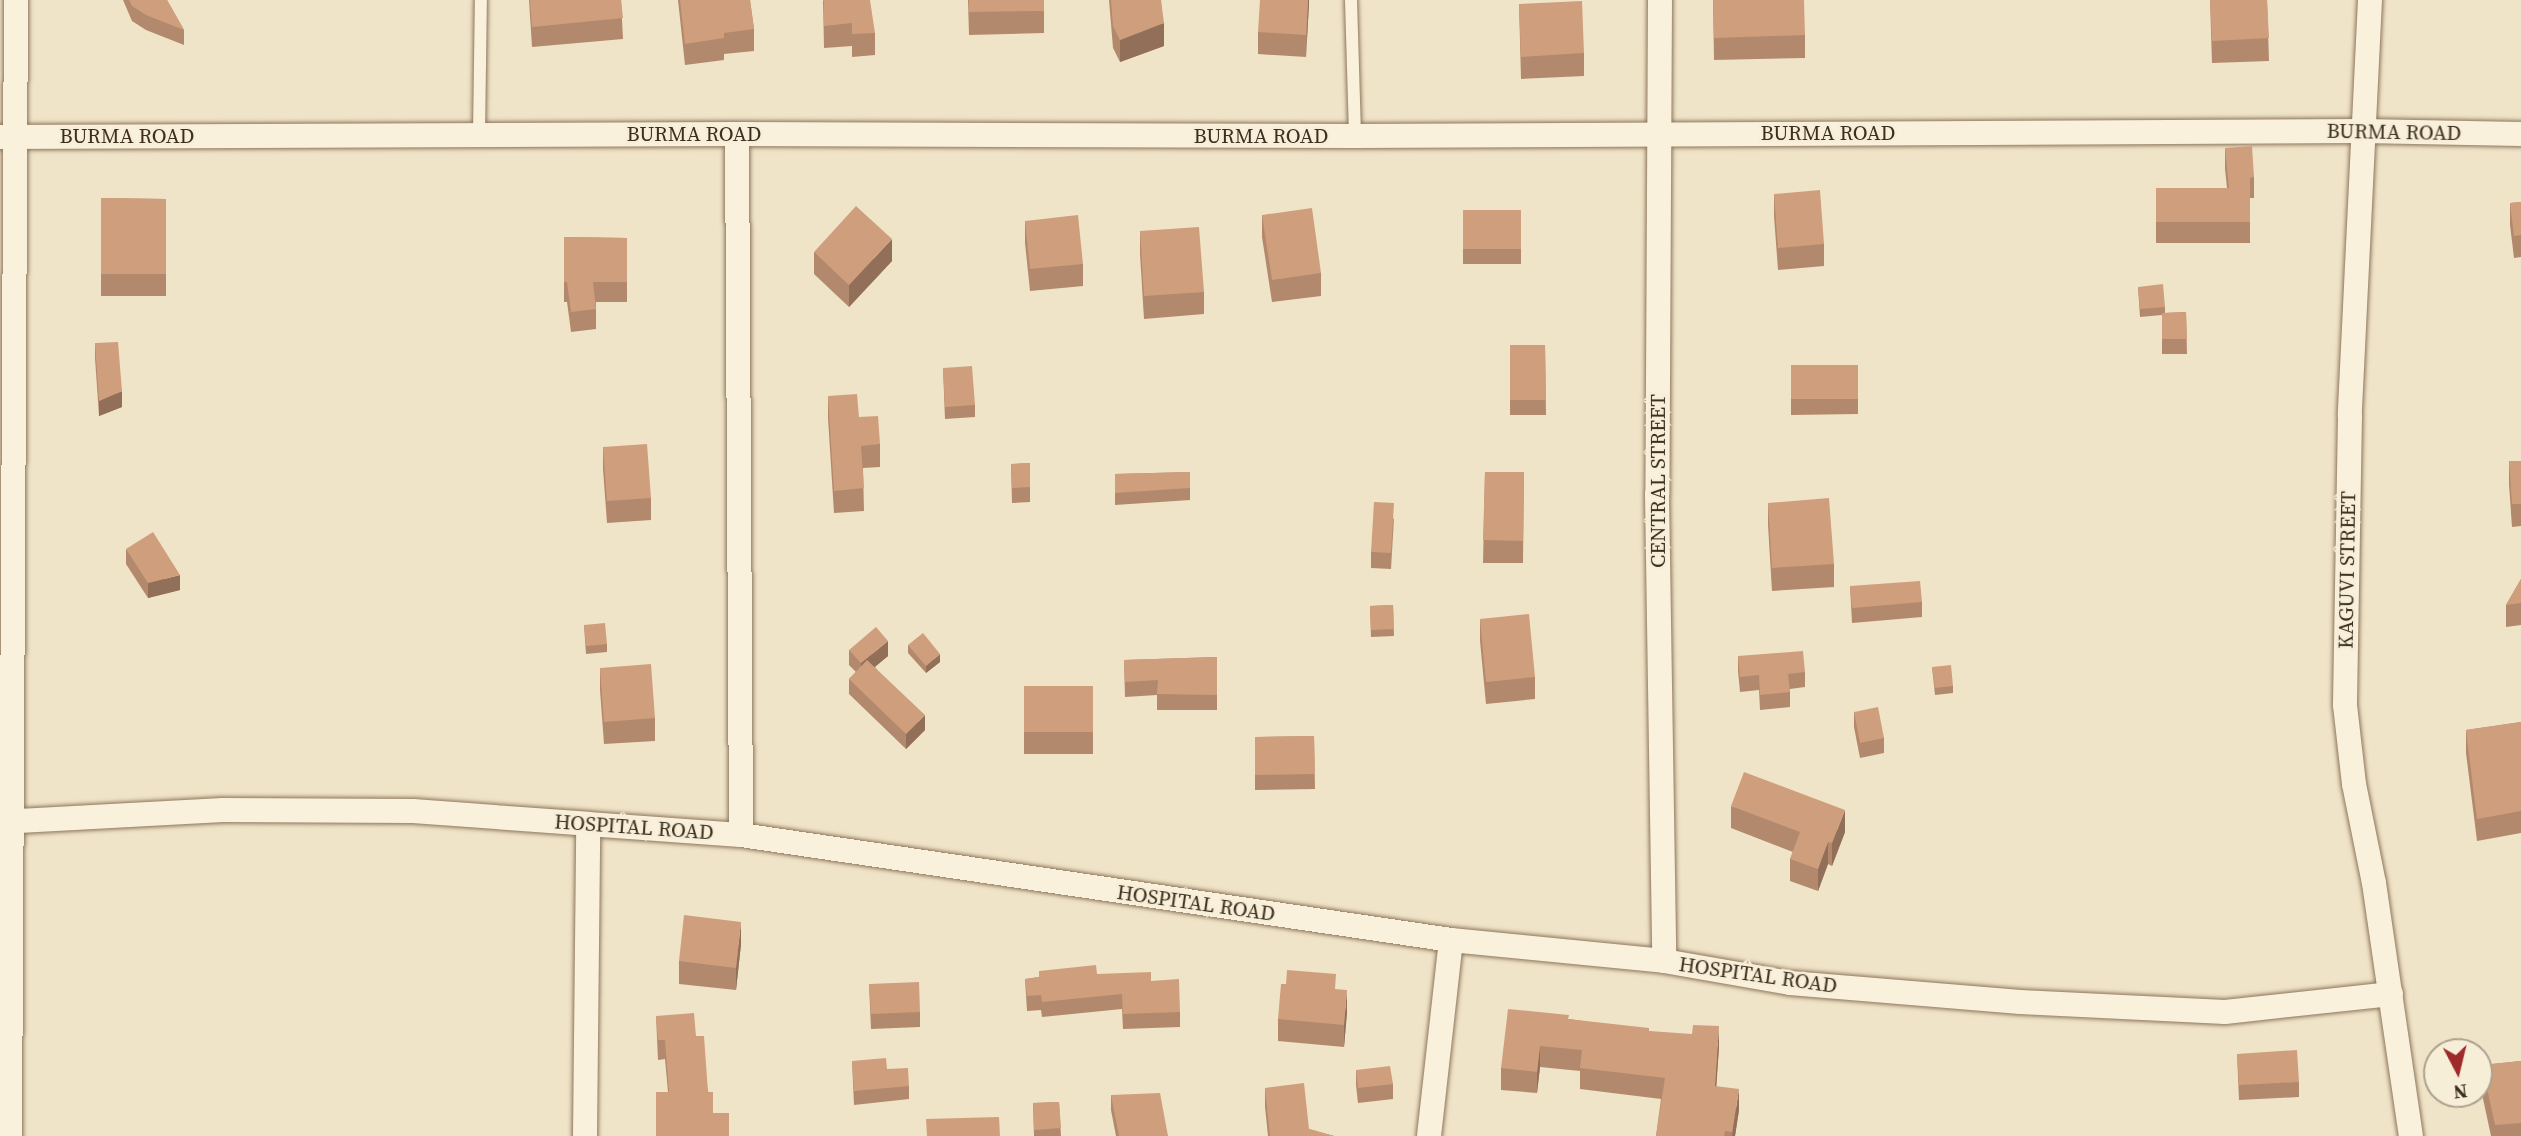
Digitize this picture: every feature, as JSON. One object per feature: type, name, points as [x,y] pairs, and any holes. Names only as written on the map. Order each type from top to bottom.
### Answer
[{"type":"street","points":[[10,1136],[7,822],[8,137],[16,0]]},
{"type":"street","name":"CENTRAL STREET","points":[[1660,0],[1657,494],[1664,961]]},
{"type":"street","name":"KAGUVI STREET","points":[[2370,0],[2348,471],[2345,705],[2354,784],[2374,883],[2411,1136]]},
{"type":"street","name":"BURMA ROAD","points":[[8,137],[737,134],[1355,136],[2362,131],[2521,135]]},
{"type":"street","points":[[737,134],[741,835]]},
{"type":"street","name":"HOSPITAL ROAD","points":[[7,822],[223,810],[413,811],[741,835],[1451,940],[1664,961],[1790,984],[2020,1002],[2225,1012],[2391,994]]},
{"type":"street","points":[[585,1136],[587,824]]},
{"type":"street","points":[[1429,1136],[1451,940]]},
{"type":"lane","points":[[479,135],[481,0]]},
{"type":"lane","points":[[1351,0],[1355,136]]},
{"type":"building","points":[[129,0],[167,0],[184,30],[146,15],[132,6]]},
{"type":"building","points":[[530,0],[621,0],[623,18],[532,27]]},
{"type":"building","points":[[680,0],[750,0],[754,29],[724,33],[724,38],[685,44]]},
{"type":"building","points":[[824,0],[870,0],[875,33],[852,34],[852,23],[824,26]]},
{"type":"building","points":[[969,0],[1044,0],[1044,11],[969,12]]},
{"type":"building","points":[[1111,0],[1161,0],[1164,23],[1120,40],[1113,26]]},
{"type":"building","points":[[1260,0],[1308,0],[1306,35],[1258,32]]},
{"type":"building","points":[[1713,0],[1804,0],[1805,35],[1714,38]]},
{"type":"building","points":[[2210,0],[2267,0],[2269,38],[2212,41]]},
{"type":"building","points":[[1582,1],[1584,53],[1521,57],[1519,4]]},
{"type":"building","points":[[2252,146],[2254,177],[2250,178],[2250,222],[2156,222],[2156,188],[2229,188],[2225,148]]},
{"type":"building","points":[[1820,190],[1824,244],[1778,248],[1774,194]]},
{"type":"building","points":[[101,198],[166,199],[166,274],[101,274]]},
{"type":"building","points":[[2521,202],[2521,235],[2514,236],[2510,203]]},
{"type":"building","points":[[856,206],[892,239],[849,285],[814,252]]},
{"type":"building","points":[[1312,208],[1321,273],[1272,280],[1262,215]]},
{"type":"building","points":[[1463,210],[1521,210],[1521,249],[1463,249]]},
{"type":"building","points":[[1078,215],[1083,264],[1030,269],[1025,221]]},
{"type":"building","points":[[1199,227],[1204,292],[1144,296],[1140,231]]},
{"type":"building","points":[[564,237],[627,238],[627,282],[593,282],[596,309],[571,312],[567,282],[564,282]]},
{"type":"building","points":[[2163,284],[2165,307],[2140,309],[2138,287]]},
{"type":"building","points":[[2186,312],[2187,339],[2162,339],[2162,313]]},
{"type":"building","points":[[118,342],[122,391],[99,401],[95,343]]},
{"type":"building","points":[[1510,345],[1545,345],[1546,400],[1510,400]]},
{"type":"building","points":[[1791,365],[1858,365],[1858,399],[1791,399]]},
{"type":"building","points":[[972,366],[975,405],[945,407],[943,368]]},
{"type":"building","points":[[857,394],[859,417],[878,416],[880,444],[861,446],[864,488],[834,491],[828,396]]},
{"type":"building","points":[[647,444],[651,498],[607,501],[603,447]]},
{"type":"building","points":[[2509,461],[2521,461],[2521,504],[2512,504]]},
{"type":"building","points":[[1030,463],[1030,487],[1012,488],[1011,464]]},
{"type":"building","points":[[1190,472],[1190,488],[1115,493],[1115,474]]},
{"type":"building","points":[[1485,472],[1524,472],[1523,541],[1483,540]]},
{"type":"building","points":[[1829,498],[1834,564],[1772,568],[1768,503]]},
{"type":"building","points":[[1374,502],[1394,503],[1391,553],[1371,552]]},
{"type":"building","points":[[153,532],[180,575],[148,583],[126,549]]},
{"type":"building","points":[[2521,579],[2521,603],[2506,605]]},
{"type":"building","points":[[1920,581],[1922,602],[1852,608],[1850,586]]},
{"type":"building","points":[[1393,605],[1394,629],[1371,630],[1370,606]]},
{"type":"building","points":[[1529,614],[1535,677],[1486,682],[1480,619]]},
{"type":"building","points":[[605,623],[607,644],[586,646],[584,625]]},
{"type":"building","points":[[876,627],[888,641],[861,663],[849,650]]},
{"type":"building","points":[[923,633],[940,654],[926,666],[908,645]]},
{"type":"building","points":[[1803,651],[1805,672],[1788,674],[1790,692],[1760,695],[1759,675],[1740,677],[1738,656]]},
{"type":"building","points":[[1217,657],[1217,695],[1157,694],[1158,680],[1125,682],[1124,660]]},
{"type":"building","points":[[867,660],[925,715],[906,734],[849,679]]},
{"type":"building","points":[[651,664],[655,718],[604,722],[600,668]]},
{"type":"building","points":[[1951,665],[1953,686],[1935,688],[1932,667]]},
{"type":"building","points":[[1024,686],[1093,686],[1093,732],[1024,732]]},
{"type":"building","points":[[1878,707],[1884,738],[1860,743],[1854,712]]},
{"type":"building","points":[[2521,722],[2521,811],[2477,819],[2466,730]]},
{"type":"building","points":[[1314,736],[1315,774],[1255,775],[1255,737]]},
{"type":"building","points":[[1744,772],[1845,810],[1832,843],[1828,842],[1818,869],[1790,859],[1800,832],[1731,806]]},
{"type":"building","points":[[684,915],[741,922],[736,968],[679,961]]},
{"type":"building","points":[[1096,965],[1097,974],[1151,972],[1151,981],[1179,979],[1180,1012],[1123,1014],[1122,994],[1042,1002],[1041,995],[1027,996],[1025,979],[1039,977],[1039,971]]},
{"type":"building","points":[[1287,970],[1336,974],[1335,989],[1347,990],[1344,1025],[1278,1019],[1281,984],[1286,984]]},
{"type":"building","points":[[919,982],[920,1012],[871,1014],[869,984]]},
{"type":"building","points":[[1508,1009],[1569,1015],[1568,1019],[1649,1028],[1649,1031],[1692,1034],[1693,1025],[1719,1026],[1715,1086],[1739,1089],[1732,1132],[1725,1131],[1724,1136],[1656,1136],[1665,1078],[1580,1068],[1582,1050],[1540,1046],[1537,1072],[1501,1068]]},
{"type":"building","points":[[694,1013],[696,1036],[704,1036],[708,1092],[713,1092],[713,1113],[729,1113],[729,1136],[656,1136],[656,1092],[669,1092],[665,1040],[658,1040],[656,1016]]},
{"type":"building","points":[[2297,1050],[2299,1082],[2239,1085],[2237,1054]]},
{"type":"building","points":[[886,1058],[887,1069],[908,1068],[909,1086],[854,1091],[852,1061]]},
{"type":"building","points":[[2521,1061],[2521,1123],[2495,1125],[2491,1108],[2493,1064]]},
{"type":"building","points":[[1390,1066],[1393,1084],[1358,1088],[1356,1070]]},
{"type":"building","points":[[1304,1083],[1309,1129],[1334,1136],[1270,1136],[1265,1088]]},
{"type":"building","points":[[1160,1093],[1168,1136],[1119,1136],[1111,1095]]},
{"type":"building","points":[[1059,1102],[1061,1128],[1034,1130],[1033,1103]]},
{"type":"building","points":[[999,1117],[1000,1136],[927,1136],[926,1119]]}]
